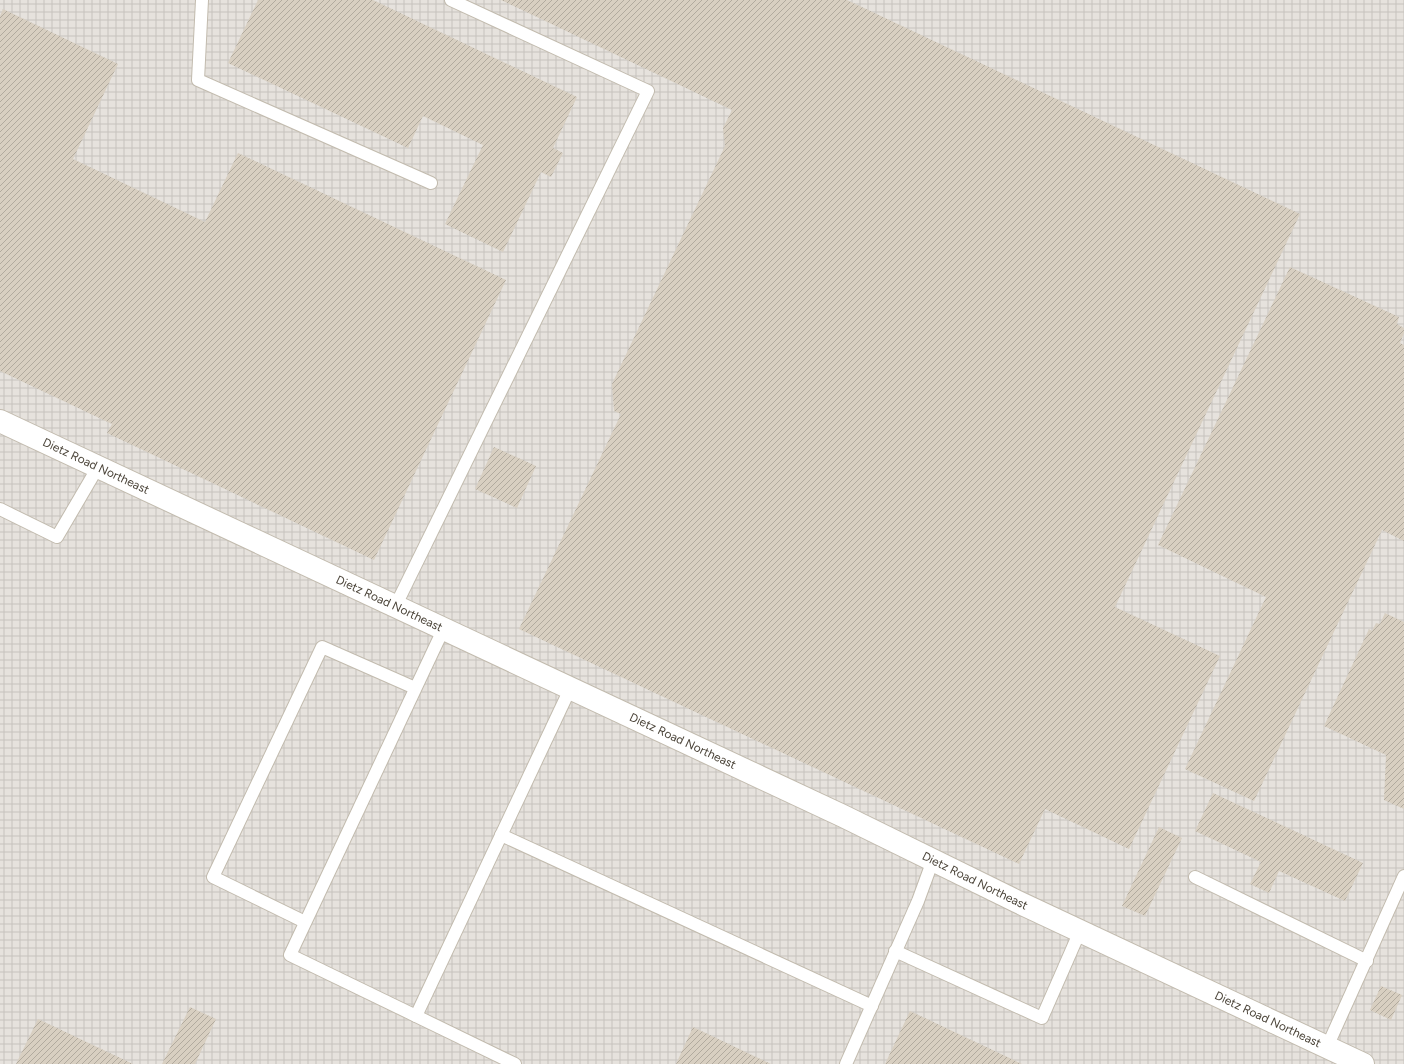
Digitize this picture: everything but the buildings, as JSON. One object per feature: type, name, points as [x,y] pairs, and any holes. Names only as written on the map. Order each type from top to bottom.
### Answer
[{"type":"street","name":"Dietz Road Northeast","points":[[0,421],[1363,1064]]},
{"type":"lane","points":[[202,0],[198,80],[431,182]]},
{"type":"lane","points":[[395,608],[648,92],[451,0]]},
{"type":"lane","points":[[0,509],[57,537],[98,467]]},
{"type":"lane","points":[[443,630],[290,955],[515,1064]]},
{"type":"lane","points":[[305,922],[213,877],[322,647],[415,688]]},
{"type":"lane","points":[[416,1016],[570,689]]},
{"type":"lane","points":[[501,835],[872,1006]]},
{"type":"lane","points":[[846,1064],[933,860]]},
{"type":"lane","points":[[1327,1047],[1404,876]]},
{"type":"lane","points":[[1195,877],[1367,961]]},
{"type":"lane","points":[[895,952],[1042,1018],[1080,931]]},
{"type":"shaded area","points":[[0,0],[1404,0],[1404,1064],[0,1064]]}]
